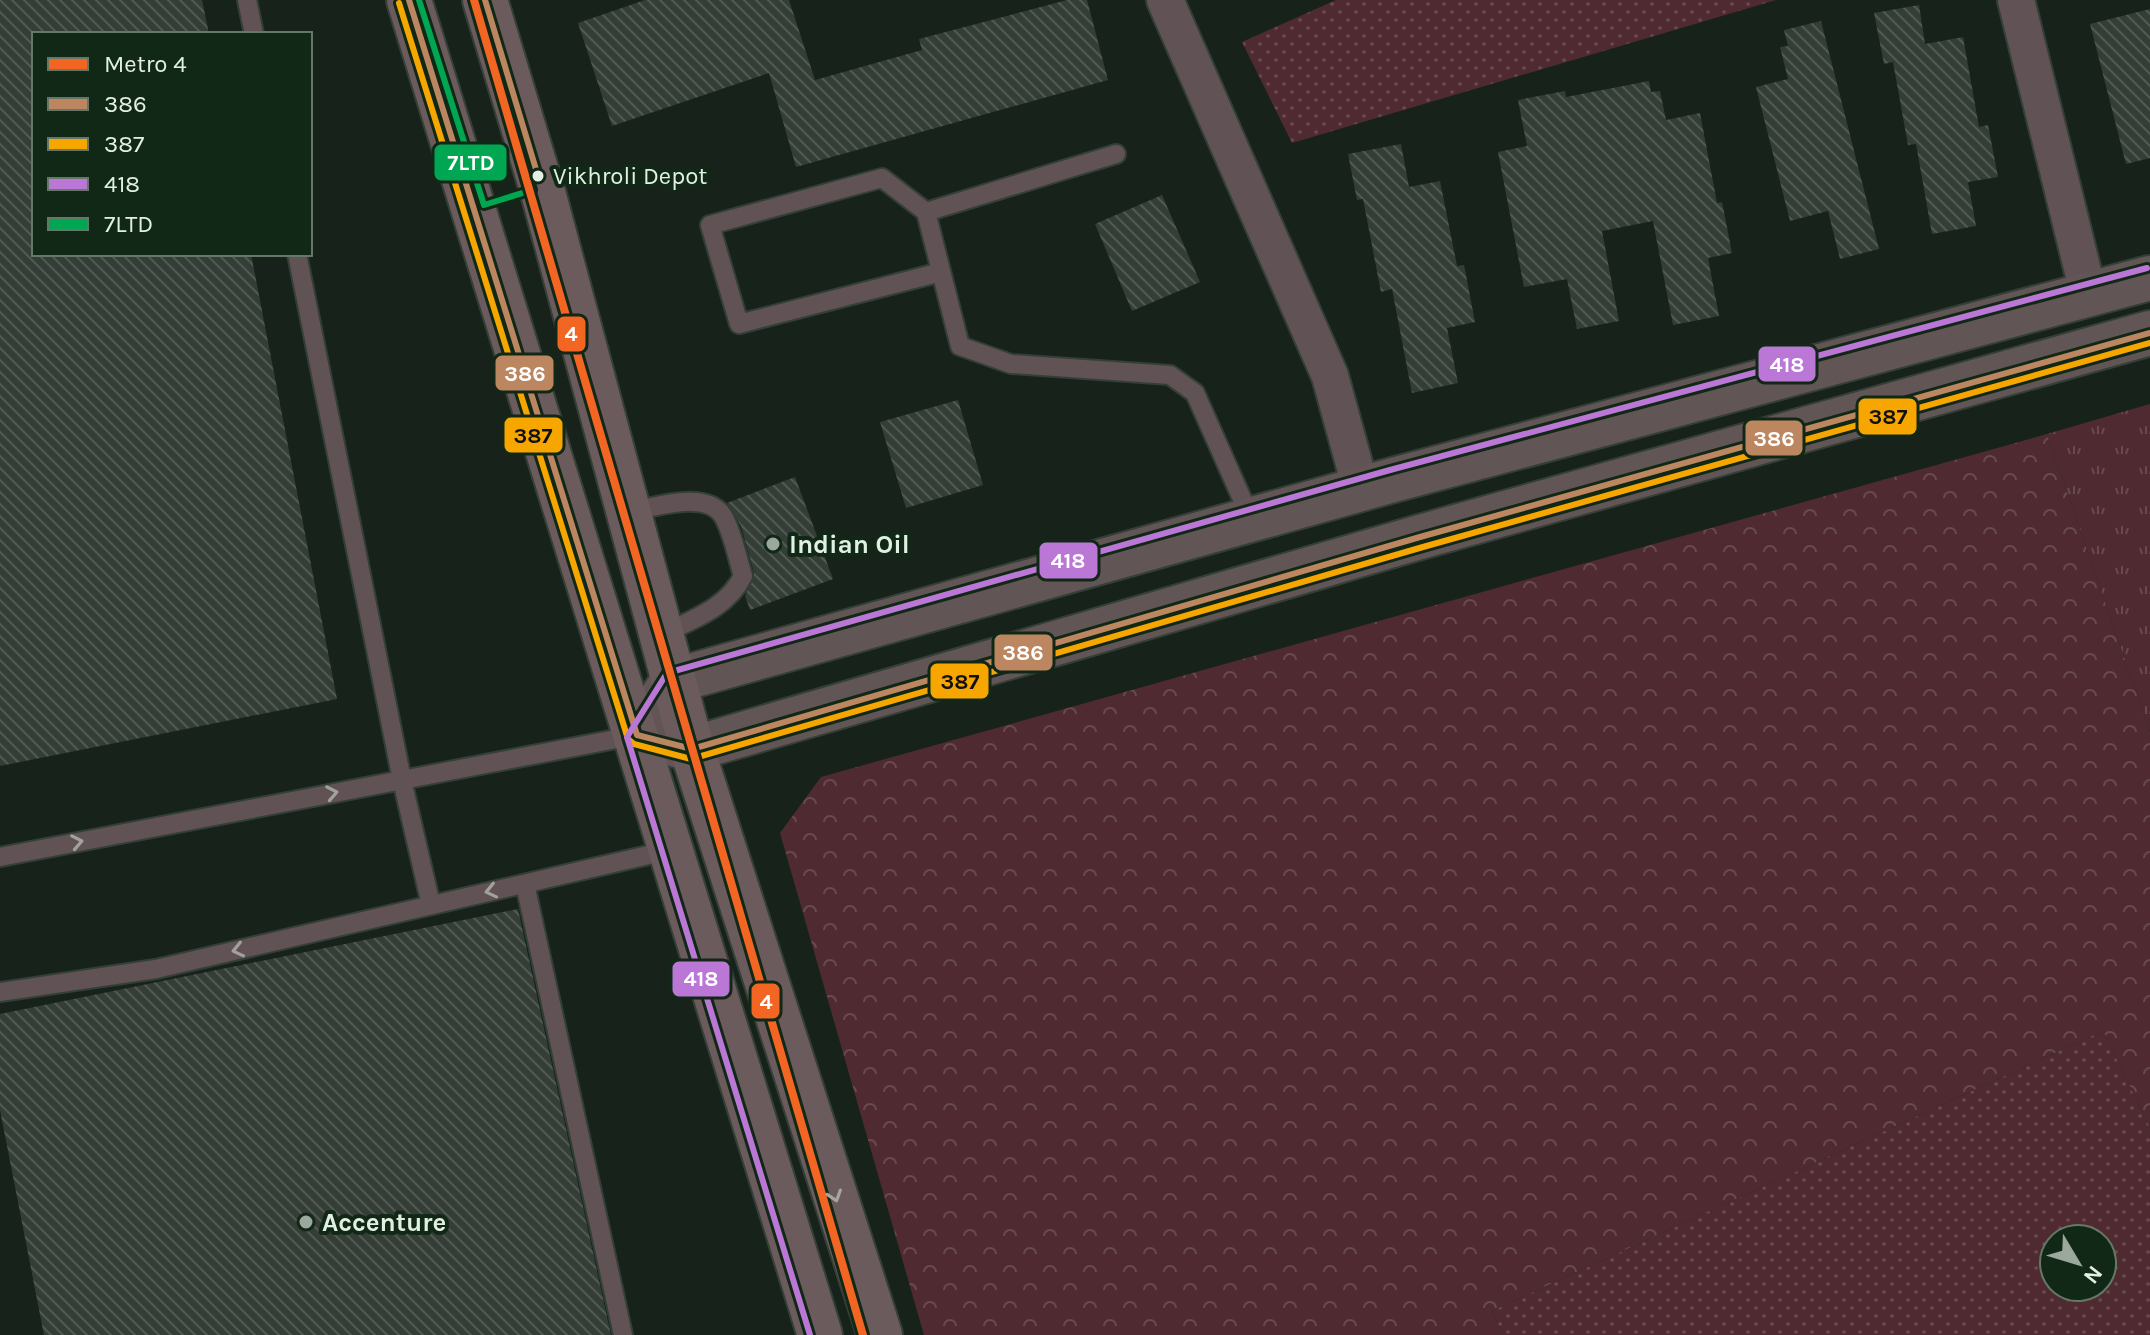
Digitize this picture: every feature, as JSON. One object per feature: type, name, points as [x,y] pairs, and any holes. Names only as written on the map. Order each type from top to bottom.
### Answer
[{"type":"main road","points":[[409,0],[820,1335]]},
{"type":"main road","points":[[485,0],[544,196],[692,749],[880,1335]]},
{"type":"main road","points":[[477,218],[544,196]]},
{"type":"main road","points":[[637,735],[673,681],[1361,489],[2150,278]]},
{"type":"main road","points":[[637,735],[692,749],[1420,537],[2150,333]]},
{"type":"street","points":[[1165,0],[1330,376],[1361,489]]},
{"type":"street","points":[[2016,0],[2089,296]]},
{"type":"lane","points":[[247,0],[254,32]]},
{"type":"lane","points":[[926,212],[1116,154]]},
{"type":"lane","points":[[941,272],[739,324],[710,225],[882,178],[926,212],[960,346],[1011,364],[1170,375],[1195,393],[1252,521]]},
{"type":"lane","points":[[297,256],[402,780],[431,905]]},
{"type":"lane","points":[[628,512],[697,502],[708,505],[722,515],[743,576],[735,592],[722,604],[661,635]]},
{"type":"lane","points":[[0,857],[637,735]]},
{"type":"lane","points":[[0,992],[156,969],[670,850]]},
{"type":"lane","points":[[525,884],[623,1335]]},
{"type":"green space","points":[[1336,0],[1776,0],[1292,143],[1242,42]]},
{"type":"green space","points":[[2150,404],[2150,732],[2047,434]]},
{"type":"green space","points":[[2047,434],[2150,732],[2150,1128],[2103,1031],[1492,1311],[1503,1335],[924,1335],[780,833],[821,777]]},
{"type":"green space","points":[[2103,1031],[2150,1128],[2150,1335],[1503,1335],[1492,1311]]},
{"type":"building","points":[[0,0],[202,0],[209,32],[32,32],[32,256],[251,256],[337,699],[0,766]]},
{"type":"building","points":[[645,0],[789,0],[815,80],[922,50],[919,39],[1067,0],[1087,0],[1108,80],[796,167],[769,73],[612,126],[578,23]]},
{"type":"building","points":[[1919,5],[1925,44],[1963,37],[1979,127],[1988,125],[1998,177],[1968,182],[1976,226],[1932,234],[1916,144],[1908,145],[1893,62],[1884,64],[1874,13]]},
{"type":"building","points":[[2150,9],[2150,158],[2126,164],[2090,24]]},
{"type":"building","points":[[1821,21],[1879,249],[1840,259],[1828,211],[1790,221],[1756,87],[1788,79],[1780,47],[1788,46],[1784,30]]},
{"type":"building","points":[[1649,81],[1651,92],[1660,91],[1666,120],[1700,113],[1717,203],[1722,202],[1732,253],[1708,258],[1719,316],[1673,325],[1653,221],[1602,231],[1619,321],[1577,329],[1567,279],[1524,287],[1498,152],[1527,146],[1518,100],[1565,91],[1566,97]]},
{"type":"building","points":[[1401,144],[1409,187],[1440,181],[1457,266],[1464,265],[1475,322],[1447,328],[1458,383],[1412,393],[1392,289],[1381,292],[1363,199],[1357,200],[1348,154]]},
{"type":"building","points":[[1162,195],[1200,282],[1132,311],[1095,224]]},
{"type":"building","points":[[958,400],[983,485],[906,508],[880,422]]},
{"type":"building","name":"Indian Oil","points":[[795,477],[833,579],[750,610],[745,596],[754,573],[741,526],[727,503]]},
{"type":"building","name":"Accenture","points":[[518,909],[611,1335],[44,1335],[0,1110],[0,1014]]},
{"type":"metro line","name":"4","points":[[474,0],[863,1335]]},
{"type":"transit line","name":"386","points":[[409,0],[637,735],[692,749],[1420,537],[2150,333]]},
{"type":"transit line","name":"7LTD","points":[[419,0],[484,205],[532,190],[475,3]]},
{"type":"transit line","name":"386","points":[[485,0],[538,176]]},
{"type":"transit line","name":"387","points":[[399,3],[628,739],[634,744],[691,759],[1423,547],[2150,343]]},
{"type":"transit line","name":"387","points":[[475,3],[528,179]]},
{"type":"transit line","name":"418","points":[[810,1335],[627,737],[667,673],[1390,470],[2147,268]]},
{"type":"place","name":"Vikhroli Depot","points":[[538,176]]},
{"type":"place","name":"Indian Oil","points":[[773,544]]},
{"type":"place","name":"Accenture","points":[[306,1222]]}]
